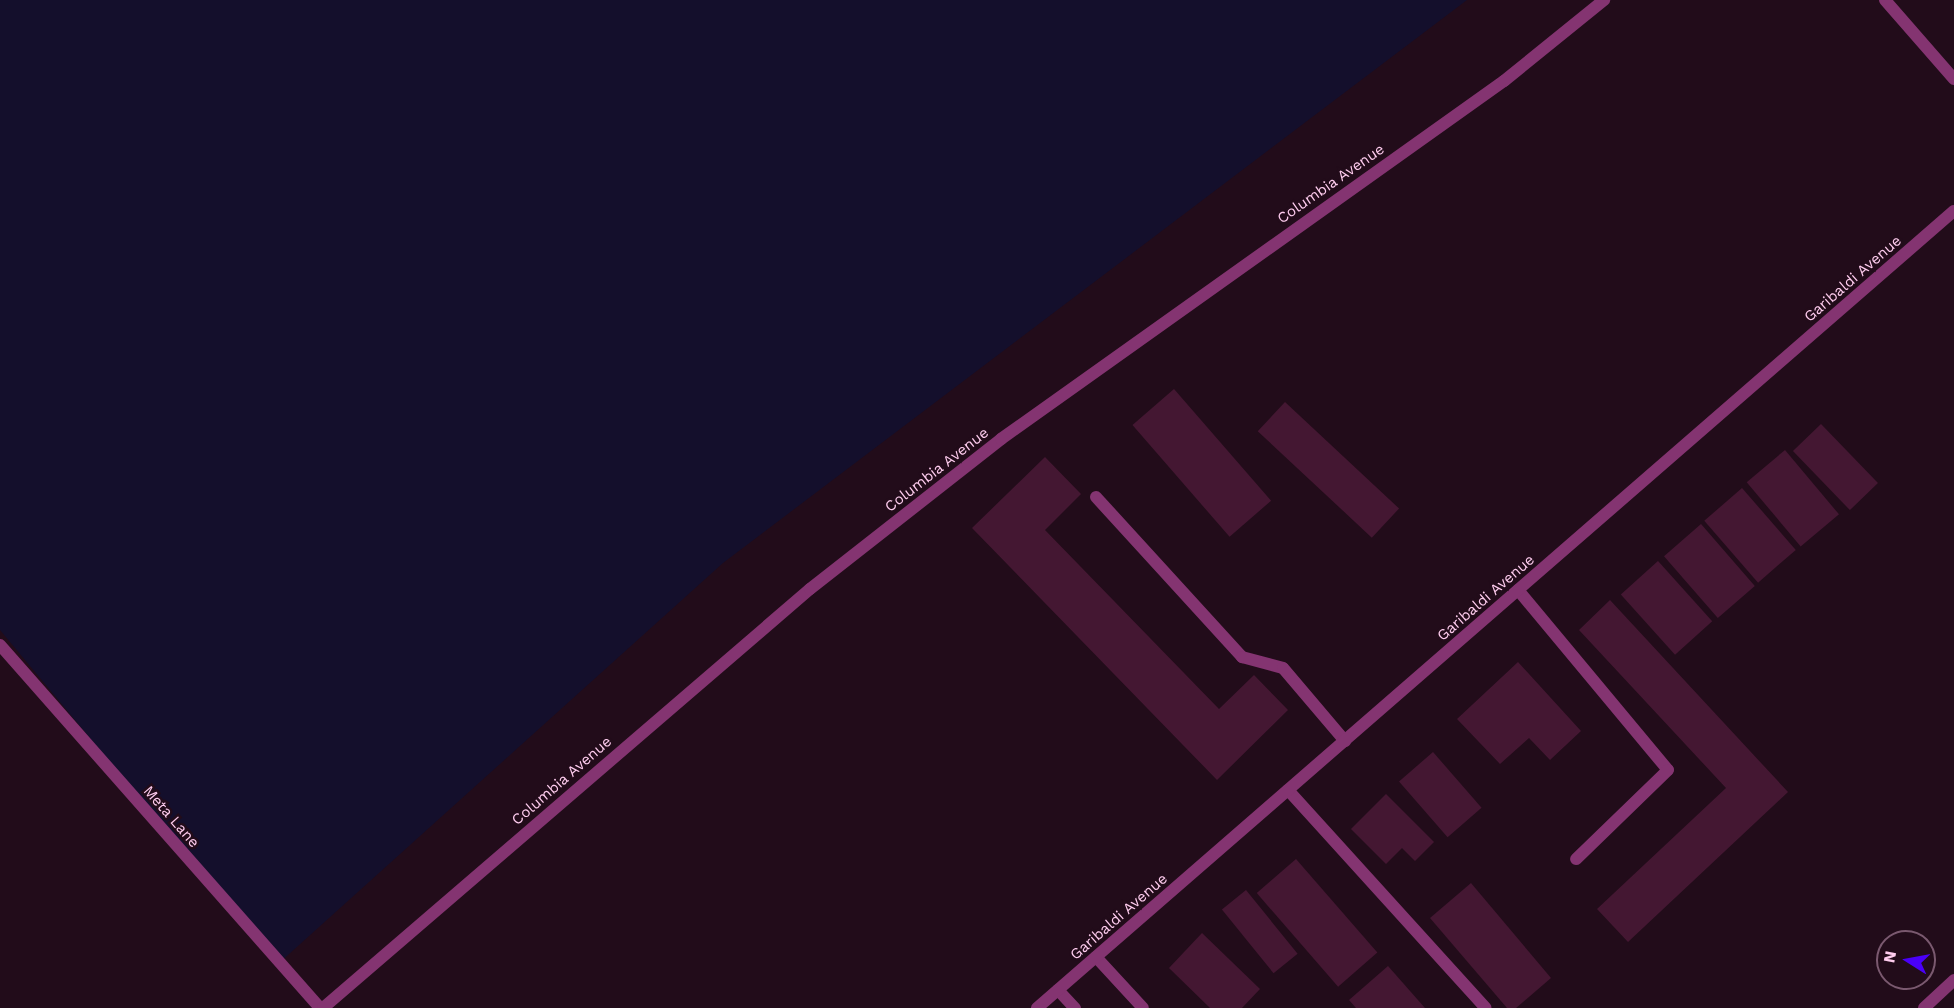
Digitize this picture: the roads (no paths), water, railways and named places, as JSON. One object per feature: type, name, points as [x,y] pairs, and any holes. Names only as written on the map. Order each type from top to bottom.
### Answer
[{"type":"street","name":"Columbia Avenue","points":[[322,1008],[828,574],[1081,380],[1504,81],[1604,0]]},
{"type":"street","points":[[1885,0],[1954,79]]},
{"type":"street","name":"Garibaldi Avenue","points":[[1037,1008],[1954,211]]},
{"type":"street","points":[[1096,497],[1242,657],[1282,668],[1345,741]]},
{"type":"street","points":[[1518,590],[1668,770],[1576,859]]},
{"type":"street","name":"Meta Lane","points":[[0,645],[322,1008]]},
{"type":"street","points":[[1288,790],[1486,1008]]},
{"type":"street","points":[[1096,957],[1143,1008]]},
{"type":"street","points":[[1924,1008],[1954,980]]},
{"type":"street","points":[[1058,990],[1075,1008]]}]
